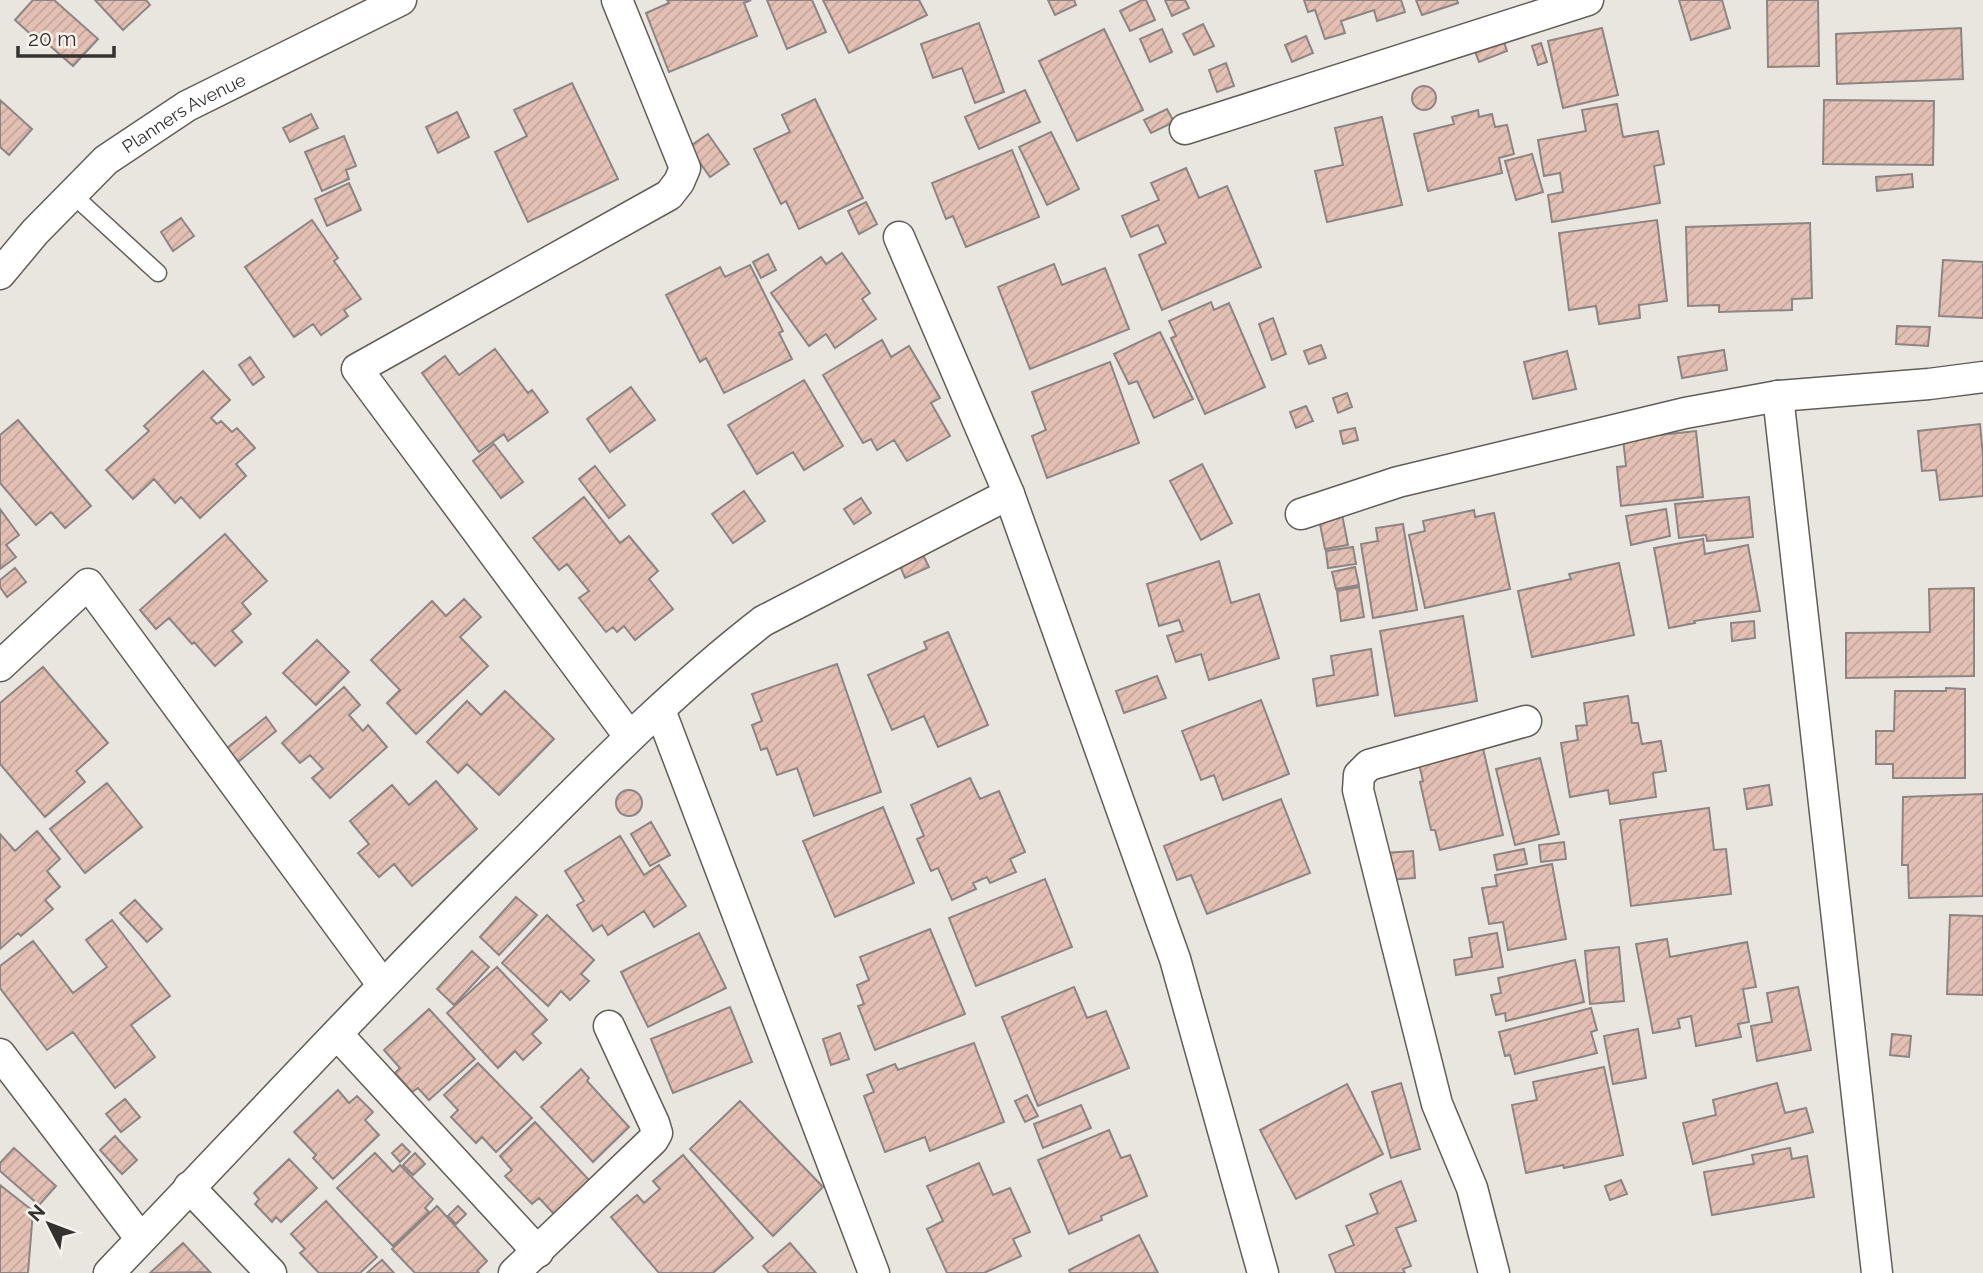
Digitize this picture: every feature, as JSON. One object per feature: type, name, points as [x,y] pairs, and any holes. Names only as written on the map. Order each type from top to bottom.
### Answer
[{"type":"street","name":"Planners Avenue","points":[[0,274],[35,232],[106,160],[187,106],[401,0]]},
{"type":"street","points":[[617,0],[685,168],[679,181],[669,195],[357,369],[629,736]]},
{"type":"street","points":[[1185,129],[1588,0]]},
{"type":"street","points":[[899,237],[1009,494],[1175,960],[1263,1273]]},
{"type":"street","points":[[1301,514],[1398,482],[1685,413],[1778,396],[1983,377]]},
{"type":"street","points":[[1778,396],[1877,1273]]},
{"type":"street","points":[[109,1273],[382,984],[629,736],[727,649],[763,621],[1009,494]]},
{"type":"street","points":[[0,666],[88,584],[382,984]]},
{"type":"street","points":[[660,709],[874,1273]]},
{"type":"street","points":[[1494,1273],[1472,1188],[1437,1104],[1358,790],[1359,775],[1369,765],[1526,721]]},
{"type":"street","points":[[514,1273],[653,1140],[657,1133],[609,1026]]},
{"type":"street","points":[[337,1034],[538,1252]]},
{"type":"street","points":[[0,1054],[141,1239]]},
{"type":"street","points":[[189,1187],[271,1273]]},
{"type":"lane","points":[[72,194],[158,273]]},
{"type":"building","points":[[33,0],[54,0],[98,39],[73,66],[40,37],[37,40],[15,20]]},
{"type":"building","points":[[95,0],[146,0],[150,5],[123,30]]},
{"type":"building","points":[[667,0],[751,0],[744,3],[757,36],[669,72],[646,13],[669,3]]},
{"type":"building","points":[[767,0],[812,0],[826,32],[787,49]]},
{"type":"building","points":[[823,0],[919,0],[927,15],[849,53]]},
{"type":"building","points":[[1048,0],[1074,0],[1076,5],[1055,15]]},
{"type":"building","points":[[1146,0],[1155,20],[1130,31],[1120,11]]},
{"type":"building","points":[[1165,0],[1185,0],[1189,8],[1172,16]]},
{"type":"building","points":[[1304,0],[1401,0],[1405,12],[1377,21],[1374,10],[1341,21],[1345,33],[1325,39],[1315,10],[1308,12]]},
{"type":"building","points":[[1416,0],[1457,0],[1458,3],[1422,15]]},
{"type":"building","points":[[1679,0],[1722,0],[1730,28],[1691,40]]},
{"type":"building","points":[[1767,0],[1818,0],[1819,66],[1768,67]]},
{"type":"building","points":[[979,23],[1004,92],[975,103],[962,68],[933,78],[921,44]]},
{"type":"building","points":[[1203,24],[1214,46],[1194,55],[1183,34]]},
{"type":"building","points":[[1602,28],[1618,95],[1563,108],[1548,41]]},
{"type":"building","points":[[1961,28],[1963,79],[1837,84],[1836,34]]},
{"type":"building","points":[[1104,29],[1143,110],[1077,141],[1039,61]]},
{"type":"building","points":[[1162,29],[1172,52],[1150,62],[1140,39]]},
{"type":"building","points":[[1306,36],[1313,53],[1292,62],[1285,45]]},
{"type":"building","points":[[1502,36],[1507,51],[1479,62],[1473,46]]},
{"type":"building","points":[[1541,43],[1547,62],[1538,65],[1532,46]]},
{"type":"building","points":[[1226,63],[1234,86],[1217,92],[1209,70]]},
{"type":"building","points":[[572,83],[618,179],[528,222],[495,152],[527,136],[514,110]]},
{"type":"building","points":[[1424,86],[1432,90],[1436,98],[1432,106],[1424,110],[1416,106],[1412,98],[1416,90]]},
{"type":"building","points":[[1025,90],[1040,122],[979,149],[965,117]]},
{"type":"building","points":[[815,99],[863,198],[799,229],[786,201],[781,204],[754,149],[790,132],[782,115]]},
{"type":"building","points":[[0,100],[32,129],[9,155],[0,147]]},
{"type":"building","points":[[1824,100],[1934,101],[1933,165],[1823,164]]},
{"type":"building","points":[[1617,104],[1623,137],[1658,131],[1664,164],[1654,166],[1660,203],[1552,222],[1548,195],[1563,192],[1560,173],[1544,176],[1538,140],[1586,131],[1582,110]]},
{"type":"building","points":[[1167,109],[1174,122],[1151,133],[1144,120]]},
{"type":"building","points":[[1478,110],[1479,117],[1492,114],[1495,127],[1507,125],[1514,154],[1499,158],[1502,173],[1428,191],[1414,134],[1454,124],[1452,117]]},
{"type":"building","points":[[457,112],[469,137],[438,153],[426,127]]},
{"type":"building","points":[[311,114],[318,128],[290,142],[283,128]]},
{"type":"building","points":[[1382,117],[1402,205],[1327,222],[1315,171],[1343,165],[1335,128]]},
{"type":"building","points":[[1051,132],[1079,189],[1047,205],[1019,147]]},
{"type":"building","points":[[708,134],[729,164],[710,177],[689,147]]},
{"type":"building","points":[[344,136],[356,166],[346,170],[349,179],[322,191],[305,152]]},
{"type":"building","points":[[1012,150],[1039,217],[966,247],[953,216],[946,219],[932,183]]},
{"type":"building","points":[[1532,154],[1543,192],[1516,200],[1505,161]]},
{"type":"building","points":[[1186,168],[1199,198],[1227,186],[1261,267],[1162,310],[1139,255],[1166,243],[1158,225],[1131,237],[1122,216],[1159,200],[1151,183]]},
{"type":"building","points":[[1912,174],[1913,187],[1877,191],[1876,177]]},
{"type":"building","points":[[349,183],[361,210],[327,226],[315,199]]},
{"type":"building","points":[[866,202],[877,224],[859,234],[848,211]]},
{"type":"building","points":[[181,218],[194,236],[173,251],[161,232]]},
{"type":"building","points":[[312,220],[338,258],[334,261],[361,299],[344,310],[348,316],[321,335],[313,324],[294,337],[245,267]]},
{"type":"building","points":[[1657,220],[1667,301],[1639,305],[1640,318],[1599,324],[1596,306],[1569,310],[1559,233]]},
{"type":"building","points":[[1810,223],[1812,298],[1792,299],[1792,310],[1719,312],[1719,305],[1688,306],[1686,227]]},
{"type":"building","points":[[842,253],[870,293],[862,299],[876,319],[835,348],[826,334],[809,346],[771,293],[821,257],[826,264]]},
{"type":"building","points":[[768,254],[776,270],[761,278],[753,262]]},
{"type":"building","points":[[1943,260],[1983,262],[1983,318],[1939,316]]},
{"type":"building","points":[[1054,264],[1062,285],[1105,268],[1129,329],[1030,369],[998,287]]},
{"type":"building","points":[[750,265],[783,331],[779,333],[792,359],[724,393],[706,358],[700,362],[666,295],[720,267],[725,277]]},
{"type":"building","points":[[1211,302],[1214,310],[1229,303],[1265,387],[1205,414],[1171,338],[1176,336],[1169,321]]},
{"type":"building","points":[[1273,318],[1286,354],[1272,360],[1259,324]]},
{"type":"building","points":[[1897,326],[1930,327],[1928,346],[1896,344]]},
{"type":"building","points":[[1160,332],[1193,399],[1154,418],[1137,381],[1129,384],[1114,354]]},
{"type":"building","points":[[882,340],[891,357],[909,346],[940,398],[931,403],[950,436],[907,461],[894,440],[877,450],[871,439],[863,443],[823,375]]},
{"type":"building","points":[[1321,345],[1326,358],[1309,364],[1304,351]]},
{"type":"building","points":[[495,349],[528,393],[532,390],[548,412],[508,441],[504,434],[479,452],[422,373],[445,356],[459,375]]},
{"type":"building","points":[[1724,350],[1727,370],[1682,378],[1678,357]]},
{"type":"building","points":[[1567,351],[1576,389],[1533,399],[1524,362]]},
{"type":"building","points":[[250,357],[264,377],[253,385],[239,365]]},
{"type":"building","points":[[1110,362],[1139,443],[1047,478],[1032,436],[1046,430],[1032,392]]},
{"type":"building","points":[[203,371],[230,400],[211,418],[217,424],[221,421],[232,432],[237,428],[255,448],[236,464],[246,476],[200,518],[181,497],[175,503],[154,479],[133,499],[106,470],[149,431],[144,426]]},
{"type":"building","points":[[804,380],[843,446],[804,470],[793,452],[757,474],[728,425]]},
{"type":"building","points":[[631,387],[655,420],[610,452],[587,419]]},
{"type":"building","points":[[1347,393],[1352,407],[1338,413],[1333,398]]},
{"type":"building","points":[[1306,406],[1313,421],[1296,428],[1290,412]]},
{"type":"building","points":[[18,420],[91,506],[65,528],[51,512],[36,525],[0,483],[0,435]]},
{"type":"building","points":[[1980,424],[1983,496],[1940,500],[1936,470],[1922,471],[1918,431]]},
{"type":"building","points":[[1355,428],[1358,440],[1343,444],[1340,431]]},
{"type":"building","points":[[1696,431],[1703,497],[1621,506],[1617,467],[1626,466],[1623,439]]},
{"type":"building","points":[[494,444],[523,482],[501,498],[473,461]]},
{"type":"building","points":[[1202,464],[1232,523],[1201,540],[1170,481]]},
{"type":"building","points":[[595,466],[625,505],[609,518],[579,479]]},
{"type":"building","points":[[744,491],[765,521],[733,543],[712,514]]},
{"type":"building","points":[[584,497],[620,543],[629,536],[658,571],[649,579],[673,609],[635,640],[624,626],[617,632],[613,627],[606,632],[579,598],[589,591],[567,564],[559,570],[533,538]]},
{"type":"building","points":[[1749,497],[1753,537],[1707,541],[1706,535],[1679,538],[1675,504]]},
{"type":"building","points":[[861,498],[871,513],[854,524],[844,509]]},
{"type":"building","points":[[1340,504],[1348,545],[1325,549],[1317,509]]},
{"type":"building","points":[[0,509],[19,535],[6,545],[16,557],[0,569]]},
{"type":"building","points":[[1666,509],[1670,536],[1631,545],[1626,516]]},
{"type":"building","points":[[1474,510],[1475,517],[1494,513],[1510,589],[1425,608],[1409,535],[1425,531],[1423,521]]},
{"type":"building","points":[[1403,524],[1417,610],[1373,618],[1361,544],[1378,541],[1376,528]]},
{"type":"building","points":[[225,534],[267,581],[242,603],[251,614],[232,631],[242,642],[215,666],[169,618],[156,629],[140,610]]},
{"type":"building","points":[[1703,539],[1705,554],[1748,545],[1760,611],[1694,621],[1695,623],[1669,628],[1654,548]]},
{"type":"building","points":[[1353,547],[1356,564],[1328,568],[1326,551]]},
{"type":"building","points":[[921,551],[929,567],[905,578],[898,561]]},
{"type":"building","points":[[1219,561],[1231,603],[1259,594],[1279,658],[1209,680],[1201,654],[1176,662],[1167,636],[1183,631],[1179,620],[1159,626],[1147,584]]},
{"type":"building","points":[[1619,563],[1634,635],[1532,657],[1518,591],[1571,579],[1569,574]]},
{"type":"building","points":[[1355,567],[1359,585],[1336,589],[1332,572]]},
{"type":"building","points":[[15,568],[26,582],[7,597],[0,587],[0,580]]},
{"type":"building","points":[[1359,587],[1364,617],[1341,621],[1337,591]]},
{"type":"building","points":[[1974,588],[1974,676],[1846,678],[1846,633],[1930,632],[1929,589]]},
{"type":"building","points":[[464,599],[481,617],[460,637],[488,666],[416,734],[387,703],[400,690],[371,660],[432,601],[446,616]]},
{"type":"building","points":[[1463,616],[1477,701],[1395,716],[1380,631]]},
{"type":"building","points":[[1754,621],[1755,638],[1732,641],[1731,623]]},
{"type":"building","points":[[948,632],[988,725],[938,747],[924,716],[892,730],[868,675],[927,649],[924,642]]},
{"type":"building","points":[[317,640],[349,672],[316,705],[283,673]]},
{"type":"building","points":[[1371,649],[1378,695],[1317,706],[1313,679],[1334,675],[1331,656]]},
{"type":"building","points":[[837,664],[881,792],[814,816],[797,768],[777,775],[767,748],[761,750],[752,725],[762,721],[752,694]]},
{"type":"building","points":[[43,667],[108,743],[76,771],[85,782],[45,817],[0,764],[0,703]]},
{"type":"building","points":[[1157,676],[1166,698],[1124,713],[1116,691]]},
{"type":"building","points":[[344,687],[360,705],[349,715],[363,731],[368,725],[387,747],[330,798],[312,778],[323,769],[310,755],[300,763],[282,743]]},
{"type":"building","points":[[1946,688],[1965,689],[1965,778],[1893,778],[1893,764],[1876,764],[1876,731],[1894,731],[1895,691],[1946,691]]},
{"type":"building","points":[[505,691],[554,739],[499,795],[467,764],[458,773],[427,742],[467,701],[481,715]]},
{"type":"building","points":[[1628,696],[1632,723],[1638,723],[1642,744],[1661,741],[1666,771],[1653,773],[1656,797],[1610,804],[1608,790],[1570,797],[1561,743],[1578,740],[1576,726],[1587,725],[1584,703]]},
{"type":"building","points":[[1261,700],[1289,774],[1223,800],[1214,775],[1201,780],[1182,731]]},
{"type":"building","points":[[266,717],[276,731],[238,762],[227,748]]},
{"type":"building","points":[[1482,744],[1503,835],[1440,850],[1435,830],[1431,830],[1420,782],[1423,781],[1418,759]]},
{"type":"building","points":[[1540,758],[1559,834],[1515,845],[1496,769]]},
{"type":"building","points":[[970,778],[980,799],[999,791],[1025,852],[1010,859],[1016,872],[990,883],[987,877],[973,883],[976,889],[952,900],[938,868],[931,871],[917,839],[924,836],[911,805]]},
{"type":"building","points":[[436,781],[477,829],[412,886],[394,864],[379,877],[358,853],[369,844],[350,821],[392,785],[409,805]]},
{"type":"building","points":[[107,783],[142,827],[85,873],[50,829]]},
{"type":"building","points":[[1769,785],[1772,805],[1747,809],[1744,789]]},
{"type":"building","points":[[629,790],[638,794],[642,803],[638,812],[629,816],[620,812],[616,803],[620,794]]},
{"type":"building","points":[[1983,794],[1983,896],[1909,898],[1908,865],[1902,865],[1903,797]]},
{"type":"building","points":[[1281,799],[1310,873],[1207,914],[1191,875],[1177,880],[1164,846]]},
{"type":"building","points":[[883,807],[914,883],[835,917],[803,841]]},
{"type":"building","points":[[1709,808],[1714,850],[1726,849],[1731,894],[1631,906],[1620,820]]},
{"type":"building","points":[[651,822],[670,855],[650,866],[631,834]]},
{"type":"building","points":[[37,831],[60,859],[47,871],[60,887],[45,900],[53,909],[21,936],[18,933],[0,949],[0,834],[15,851]]},
{"type":"building","points":[[620,836],[644,875],[659,865],[686,906],[654,927],[644,911],[608,935],[602,925],[593,931],[577,905],[584,901],[565,871]]},
{"type":"building","points":[[1564,842],[1566,859],[1541,862],[1539,845]]},
{"type":"building","points":[[1524,849],[1527,864],[1497,870],[1494,855]]},
{"type":"building","points":[[1413,851],[1415,878],[1386,880],[1384,853]]},
{"type":"building","points":[[1552,864],[1566,939],[1508,950],[1503,922],[1489,924],[1482,888],[1497,886],[1495,875]]},
{"type":"building","points":[[1045,879],[1072,947],[976,986],[949,918]]},
{"type":"building","points":[[516,897],[537,915],[499,955],[480,937]]},
{"type":"building","points":[[135,900],[162,929],[147,942],[120,913]]},
{"type":"building","points":[[547,915],[594,960],[581,974],[589,981],[570,1000],[561,991],[548,1006],[502,963]]},
{"type":"building","points":[[1950,915],[1983,916],[1983,995],[1947,994]]},
{"type":"building","points":[[112,920],[170,996],[131,1025],[155,1057],[115,1088],[73,1032],[47,1050],[0,988],[0,966],[33,941],[73,993],[107,967],[86,940]]},
{"type":"building","points":[[930,929],[965,1014],[875,1050],[858,1006],[864,1004],[857,985],[869,980],[860,957]]},
{"type":"building","points":[[699,933],[726,988],[648,1027],[621,972]]},
{"type":"building","points":[[1497,933],[1503,967],[1456,975],[1454,960],[1472,957],[1469,938]]},
{"type":"building","points":[[1667,939],[1670,957],[1747,942],[1756,987],[1743,989],[1749,1022],[1738,1024],[1741,1037],[1696,1046],[1691,1016],[1678,1019],[1680,1028],[1653,1033],[1636,944]]},
{"type":"building","points":[[1619,947],[1624,1001],[1590,1004],[1585,951]]},
{"type":"building","points":[[472,951],[489,967],[454,1005],[437,989]]},
{"type":"building","points":[[1575,960],[1584,1002],[1506,1021],[1505,1013],[1496,1015],[1491,995],[1501,993],[1498,978]]},
{"type":"building","points":[[497,967],[547,1020],[532,1034],[541,1043],[523,1060],[515,1051],[498,1068],[447,1013]]},
{"type":"building","points":[[1074,987],[1087,1018],[1106,1011],[1129,1068],[1038,1106],[1002,1017]]},
{"type":"building","points":[[1798,987],[1811,1050],[1757,1061],[1751,1026],[1772,1022],[1767,993]]},
{"type":"building","points":[[730,1007],[752,1062],[673,1093],[651,1039]]},
{"type":"building","points":[[1591,1008],[1597,1030],[1591,1032],[1597,1053],[1515,1074],[1510,1055],[1505,1056],[1499,1032]]},
{"type":"building","points":[[429,1009],[475,1059],[429,1100],[418,1088],[412,1092],[395,1073],[400,1068],[384,1050]]},
{"type":"building","points":[[1638,1029],[1646,1078],[1613,1084],[1604,1036]]},
{"type":"building","points":[[840,1033],[849,1059],[831,1065],[823,1039]]},
{"type":"building","points":[[1892,1034],[1911,1036],[1909,1057],[1890,1055]]},
{"type":"building","points":[[974,1043],[1004,1122],[930,1151],[925,1137],[885,1152],[864,1096],[874,1092],[867,1075],[895,1064],[898,1070]]},
{"type":"building","points":[[478,1063],[532,1118],[496,1152],[482,1137],[476,1143],[451,1117],[458,1110],[444,1095]]},
{"type":"building","points":[[1604,1067],[1623,1155],[1526,1173],[1512,1105],[1537,1100],[1533,1082]]},
{"type":"building","points":[[581,1069],[589,1078],[587,1081],[629,1127],[593,1162],[541,1107]]},
{"type":"building","points":[[1401,1083],[1420,1149],[1391,1158],[1372,1092]]},
{"type":"building","points":[[1777,1083],[1785,1113],[1806,1108],[1813,1132],[1693,1164],[1683,1123],[1716,1115],[1713,1100]]},
{"type":"building","points":[[1347,1084],[1383,1154],[1296,1199],[1260,1130]]},
{"type":"building","points":[[338,1090],[349,1103],[357,1096],[373,1112],[365,1120],[379,1135],[333,1179],[313,1158],[316,1155],[294,1132]]},
{"type":"building","points":[[1027,1095],[1038,1116],[1025,1122],[1015,1101]]},
{"type":"building","points":[[125,1099],[140,1117],[121,1132],[106,1114]]},
{"type":"building","points":[[740,1101],[823,1187],[773,1236],[690,1149]]},
{"type":"building","points":[[1081,1105],[1091,1128],[1043,1148],[1034,1124]]},
{"type":"building","points":[[535,1122],[589,1180],[554,1214],[539,1198],[532,1204],[505,1176],[512,1170],[500,1156]]},
{"type":"building","points":[[1109,1130],[1121,1158],[1130,1155],[1147,1196],[1101,1216],[1102,1220],[1069,1234],[1038,1160]]},
{"type":"building","points":[[115,1136],[137,1160],[122,1174],[100,1150]]},
{"type":"building","points":[[402,1144],[410,1152],[400,1162],[392,1153]]},
{"type":"building","points":[[14,1148],[56,1186],[39,1205],[0,1171],[0,1163]]},
{"type":"building","points":[[1790,1148],[1792,1159],[1807,1156],[1814,1197],[1712,1215],[1704,1172],[1754,1164],[1752,1155]]},
{"type":"building","points":[[375,1153],[393,1172],[400,1165],[433,1199],[425,1208],[429,1212],[393,1246],[337,1188]]},
{"type":"building","points":[[415,1153],[425,1164],[413,1175],[403,1165]]},
{"type":"building","points":[[683,1155],[753,1238],[713,1273],[659,1273],[611,1217],[637,1195],[644,1203],[660,1189],[653,1181]]},
{"type":"building","points":[[289,1159],[317,1188],[281,1222],[276,1217],[272,1222],[255,1204],[259,1199],[254,1193]]},
{"type":"building","points":[[979,1163],[993,1195],[1010,1188],[1030,1232],[1013,1239],[1021,1256],[984,1273],[947,1273],[927,1229],[943,1221],[927,1186]]},
{"type":"building","points":[[1621,1180],[1627,1194],[1610,1200],[1605,1186]]},
{"type":"building","points":[[1401,1181],[1416,1221],[1396,1228],[1411,1266],[1403,1269],[1405,1273],[1336,1273],[1329,1255],[1354,1245],[1346,1226],[1378,1213],[1370,1194]]},
{"type":"building","points":[[0,1185],[33,1211],[28,1273],[0,1273]]},
{"type":"building","points":[[326,1201],[377,1257],[360,1273],[319,1273],[300,1253],[305,1249],[291,1234]]},
{"type":"building","points":[[437,1206],[487,1261],[477,1271],[479,1273],[415,1273],[392,1249]]},
{"type":"building","points":[[458,1206],[466,1214],[456,1224],[448,1216]]},
{"type":"building","points":[[1139,1235],[1158,1273],[1070,1273],[1069,1270]]},
{"type":"building","points":[[183,1243],[210,1272],[150,1273]]},
{"type":"building","points":[[790,1243],[816,1273],[769,1273],[763,1266]]},
{"type":"building","points":[[382,1260],[394,1273],[367,1273]]}]
